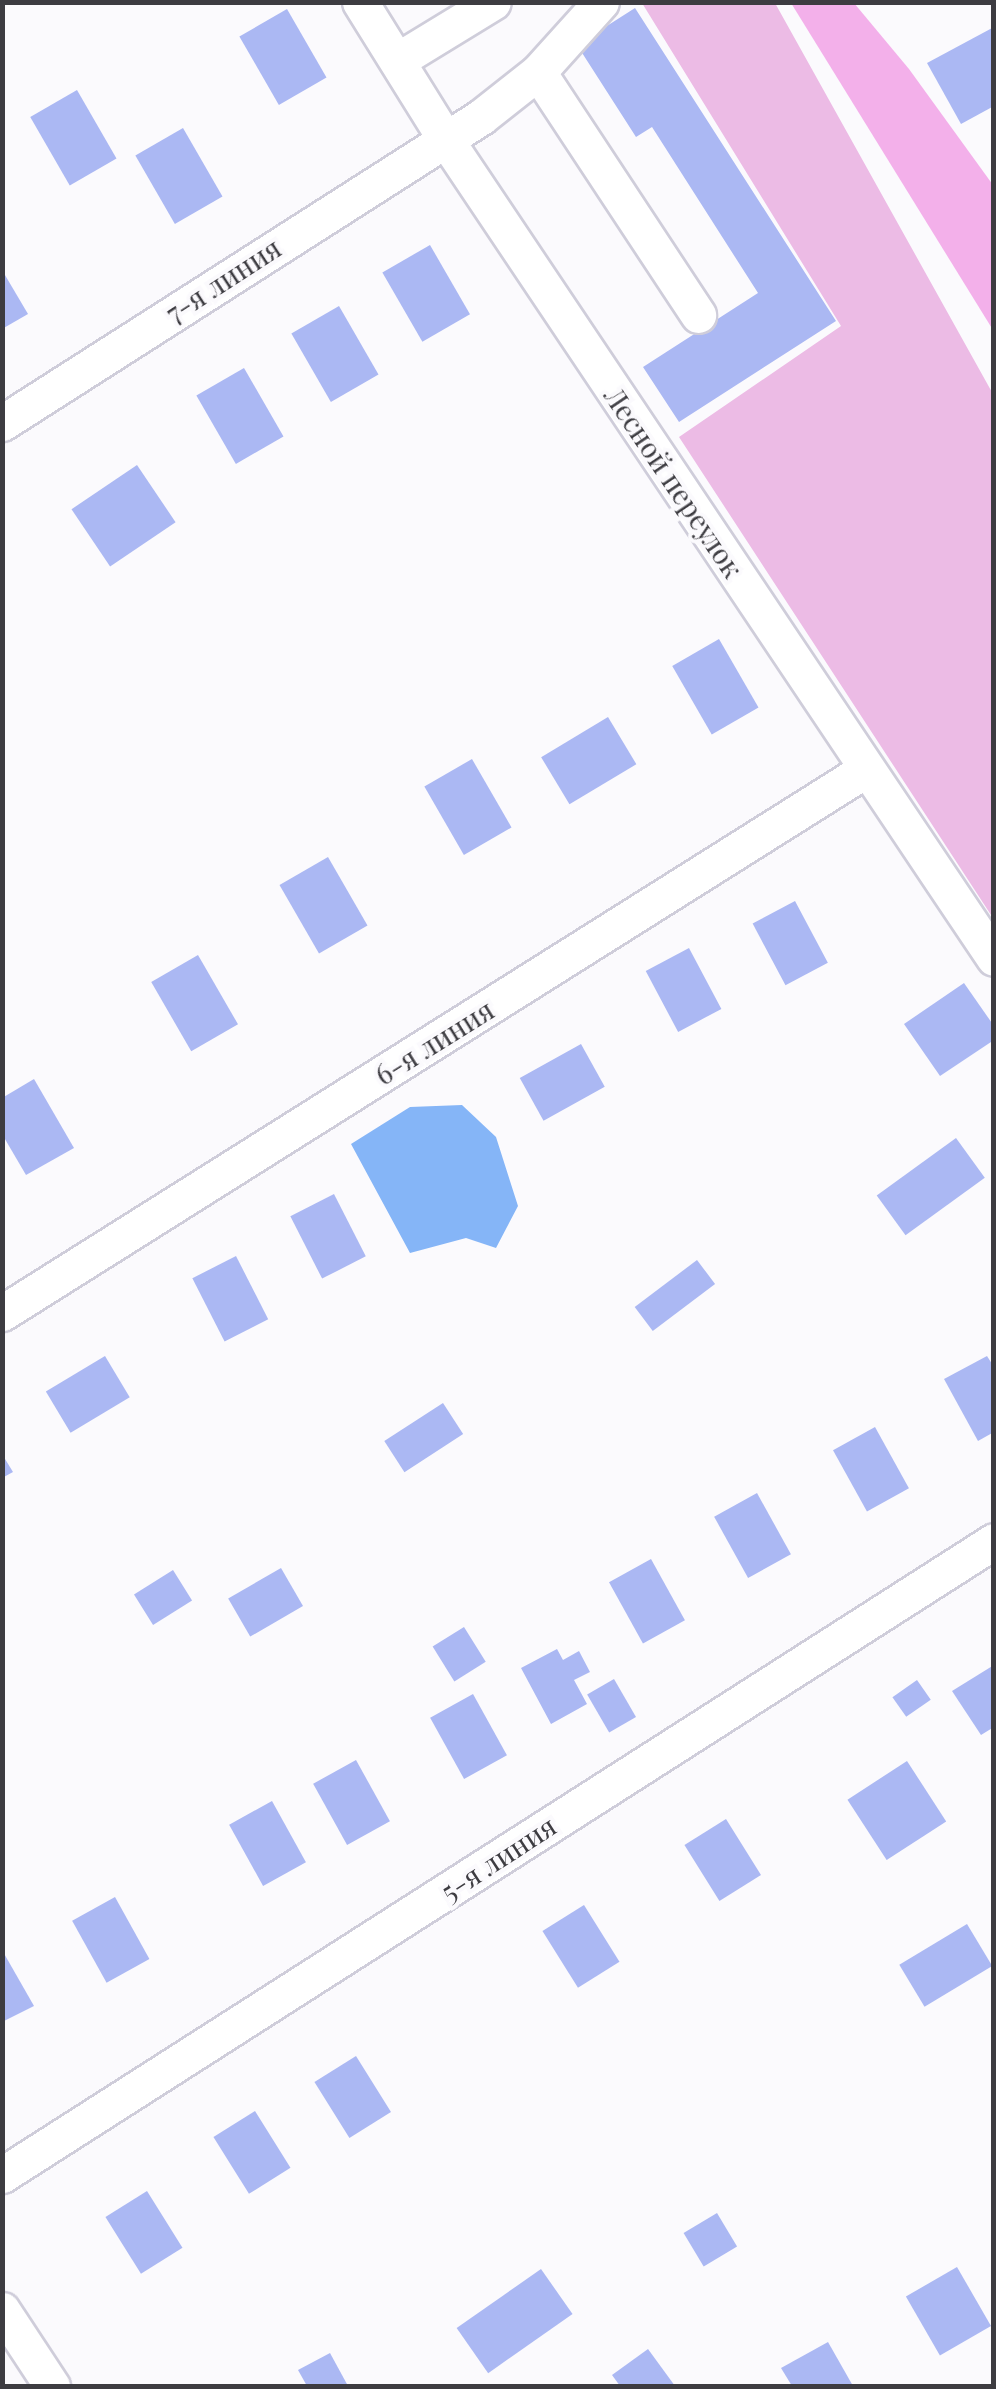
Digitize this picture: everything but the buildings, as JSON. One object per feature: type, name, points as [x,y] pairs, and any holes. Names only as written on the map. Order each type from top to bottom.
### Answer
[{"type":"street","name":"Лесной переулок","points":[[360,2],[444,137],[994,958]]},
{"type":"street","points":[[398,60],[493,2]]},
{"type":"street","name":"7-я линия","points":[[2,423],[444,137],[481,117],[538,72],[602,2]]},
{"type":"street","points":[[538,72],[698,315]]},
{"type":"street","name":"6-я линия","points":[[2,1313],[865,770]]},
{"type":"street","name":"5-я линия","points":[[2,2175],[994,1541]]},
{"type":"street","points":[[2,2310],[52,2386]]},
{"type":"shaded area","points":[[642,3],[775,3],[993,394],[993,918],[679,437],[841,326]]},
{"type":"shaded area","points":[[791,3],[854,3],[909,69],[993,185],[993,330]]},
{"type":"water","points":[[462,1105],[496,1137],[518,1206],[496,1248],[466,1238],[410,1253],[351,1144],[410,1107]]}]
